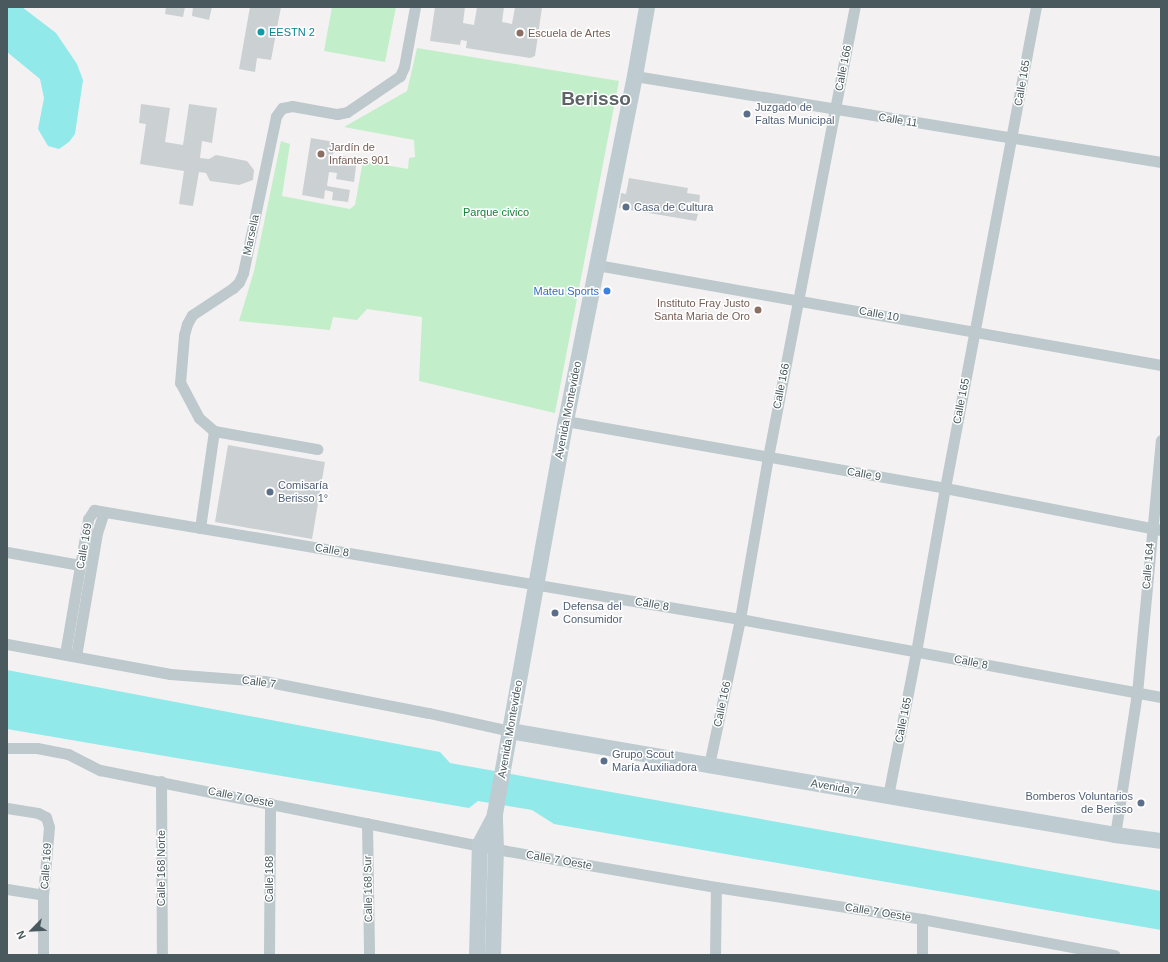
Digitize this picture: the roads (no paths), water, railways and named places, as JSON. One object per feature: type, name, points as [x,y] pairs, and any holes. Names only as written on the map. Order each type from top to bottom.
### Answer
[{"type":"main road","name":"Avenida Montevideo","points":[[493,955],[496,814],[535,585],[635,76],[647,7]]},
{"type":"main road","name":"Avenida 7","points":[[510,731],[1115,835],[1161,841]]},
{"type":"main road","name":"Avenida Montevideo","points":[[477,955],[480,844],[496,814]]},
{"type":"street","name":"Marsella","points":[[214,431],[199,418],[180,383],[184,335],[192,316],[233,288],[239,282],[243,274],[276,116],[282,108],[292,106],[337,114],[347,112],[400,76],[404,67],[415,7]]},
{"type":"street","name":"Calle 166","points":[[709,765],[740,619],[768,456],[855,7]]},
{"type":"street","name":"Calle 165","points":[[888,796],[916,652],[974,330],[1036,7]]},
{"type":"street","name":"Calle 11","points":[[635,76],[835,110],[1161,162]]},
{"type":"street","name":"Calle 10","points":[[597,264],[974,330],[1161,365]]},
{"type":"street","name":"Calle 9","points":[[566,421],[945,488],[1156,529]]},
{"type":"street","points":[[200,528],[214,431],[318,449]]},
{"type":"street","name":"Calle 164","points":[[1115,835],[1137,693],[1156,529],[1161,440]]},
{"type":"street","name":"Calle 8","points":[[99,511],[740,619],[1161,697]]},
{"type":"street","name":"Calle 169","points":[[70,655],[80,565],[88,519],[99,511]]},
{"type":"street","name":"Calle 169","points":[[70,655],[97,533],[99,511]]},
{"type":"street","points":[[7,552],[80,565]]},
{"type":"street","name":"Calle 7","points":[[7,644],[170,674],[264,681],[429,713],[510,731]]},
{"type":"street","name":"Calle 7 Oeste","points":[[7,748],[28,747],[68,754],[100,770],[480,844],[496,849],[716,887],[922,919],[1116,955]]},
{"type":"street","name":"Calle 168 Norte","points":[[161,781],[162,955]]},
{"type":"street","name":"Calle 168","points":[[269,955],[270,803]]},
{"type":"street","name":"Calle 169","points":[[7,808],[38,813],[46,817],[48,827],[43,895],[43,955]]},
{"type":"street","name":"Calle 168 Sur","points":[[367,823],[369,955]]},
{"type":"street","points":[[715,955],[716,887]]},
{"type":"street","points":[[7,889],[43,895]]},
{"type":"street","points":[[922,919],[922,955]]},
{"type":"water","points":[[7,7],[22,7],[56,33],[77,64],[83,80],[75,134],[69,142],[59,149],[48,146],[38,129],[44,98],[40,79],[7,52]]},
{"type":"water","points":[[7,670],[440,752],[450,763],[1161,891],[1161,930],[554,824],[532,810],[478,801],[469,808],[7,729]]},
{"type":"place","name":"EESTN 2","points":[[261,32]]},
{"type":"place","name":"Escuela de Artes","points":[[520,33]]},
{"type":"place","name":"Juzgado de Faltas Municipal","points":[[747,114]]},
{"type":"place","name":"Jardín de Infantes 901","points":[[321,154]]},
{"type":"place","name":"Casa de Cultura","points":[[626,207]]},
{"type":"place","name":"Mateu Sports","points":[[607,291]]},
{"type":"place","name":"Instituto Fray Justo Santa Maria de Oro","points":[[758,310]]},
{"type":"place","name":"Comisaría Berisso 1°","points":[[270,492]]},
{"type":"place","name":"Defensa del Consumidor","points":[[555,613]]},
{"type":"place","name":"Grupo Scout María Auxiliadora","points":[[604,761]]},
{"type":"place","name":"Bomberos Voluntarios de Berisso","points":[[1141,803]]},
{"type":"district","name":"Berisso","points":[[596,99]]},
{"type":"park label","name":"Parque civico","points":[[496,212]]}]
